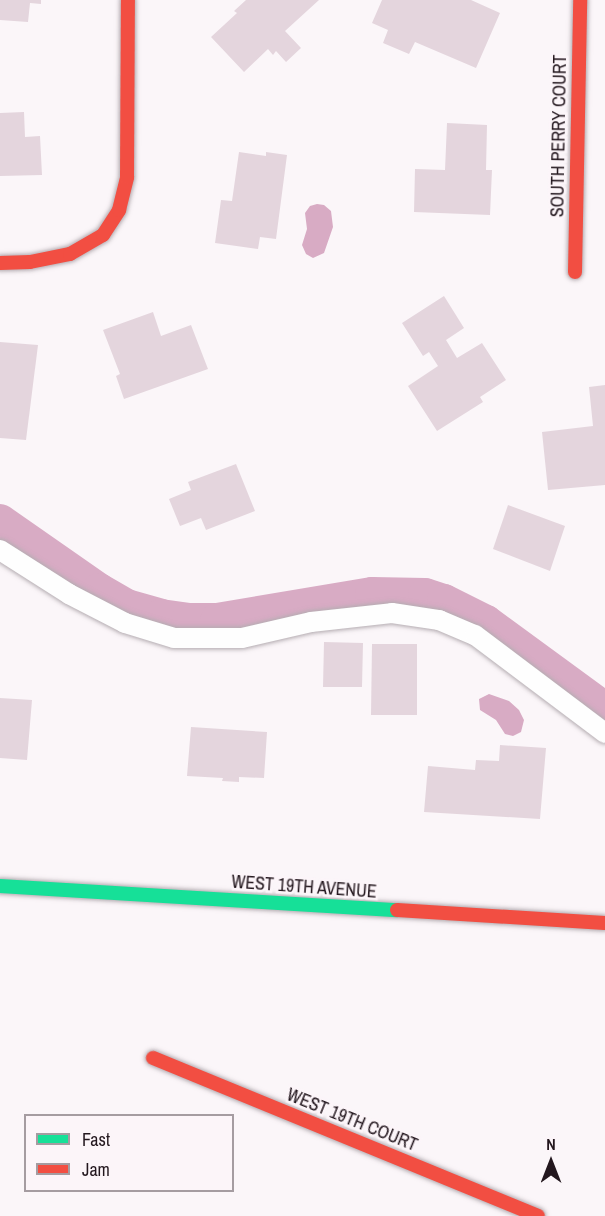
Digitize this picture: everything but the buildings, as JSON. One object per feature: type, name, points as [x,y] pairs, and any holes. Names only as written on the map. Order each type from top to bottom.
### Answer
[{"type":"street","points":[[0,263],[30,262],[70,254],[104,235],[119,210],[127,177],[128,0]]},
{"type":"street","name":"SOUTH PERRY COURT","points":[[575,272],[580,0]]},
{"type":"street","name":"WEST 19TH AVENUE","points":[[0,886],[605,923]]},
{"type":"street","name":"WEST 19TH COURT","points":[[153,1058],[538,1216]]},
{"type":"lane","points":[[0,550],[69,594],[125,623],[174,638],[242,638],[311,622],[392,613],[439,620],[475,635],[605,733]]},
{"type":"shaded area","points":[[324,205],[331,211],[333,227],[324,253],[313,258],[306,254],[302,245],[307,229],[305,213],[310,206]]},
{"type":"shaded area","points":[[489,694],[509,701],[519,710],[524,720],[521,732],[513,736],[505,734],[496,720],[480,710],[479,699]]},
{"type":"waterway","points":[[0,521],[99,590],[127,606],[161,616],[188,620],[217,620],[372,594],[425,595],[444,601],[486,622],[605,709]]},
{"type":"traffic: fast","points":[[0,886],[397,910]]},
{"type":"traffic: jam","points":[[0,263],[30,262],[70,254],[103,235],[119,210],[127,177],[128,0]]},
{"type":"traffic: jam","points":[[575,272],[580,0]]},
{"type":"traffic: jam","points":[[397,910],[605,923]]},
{"type":"traffic: jam","points":[[153,1058],[538,1216]]}]
